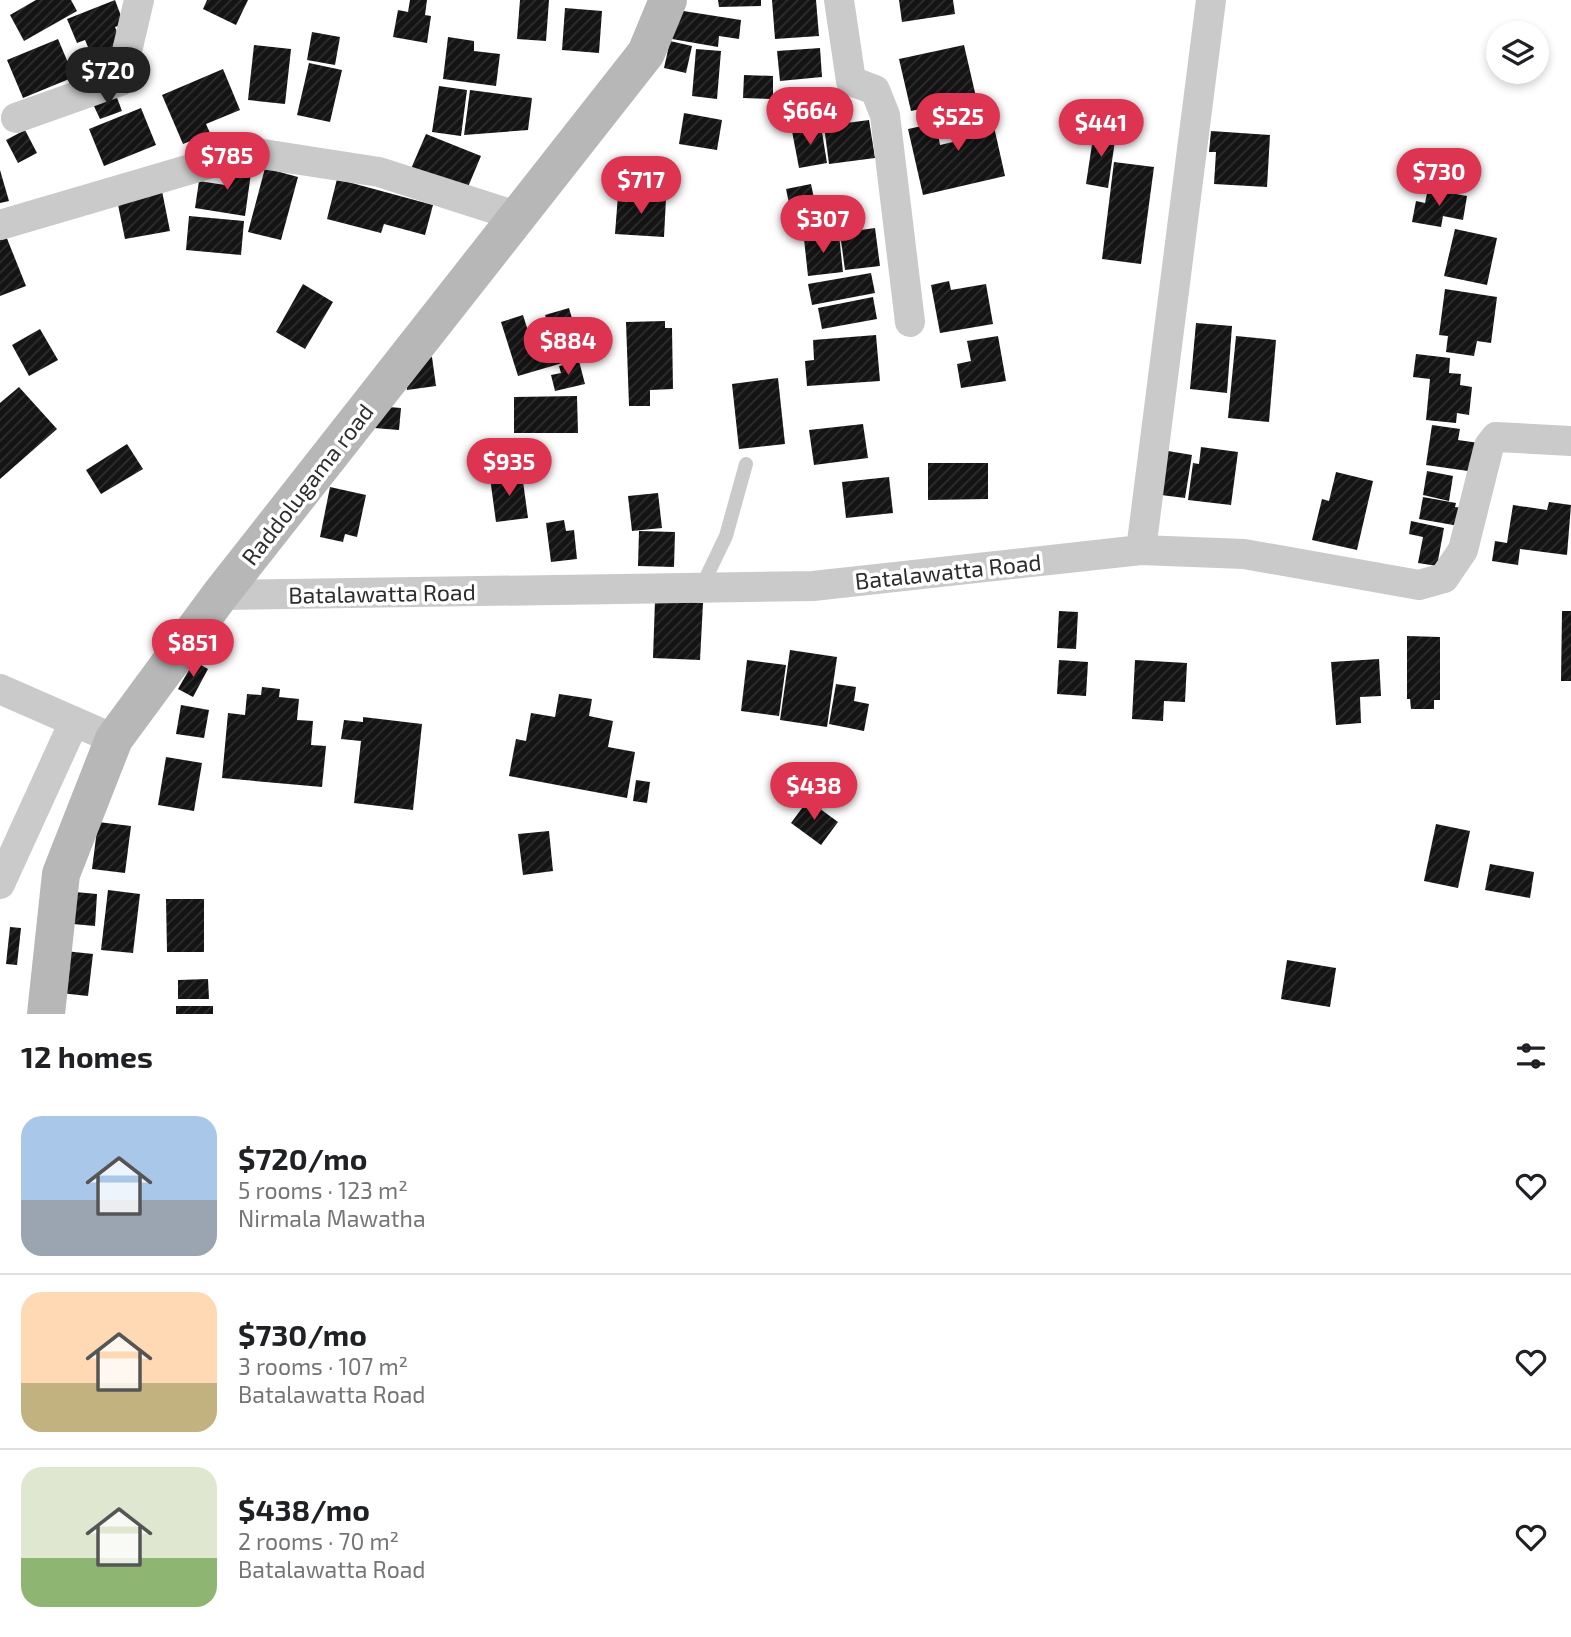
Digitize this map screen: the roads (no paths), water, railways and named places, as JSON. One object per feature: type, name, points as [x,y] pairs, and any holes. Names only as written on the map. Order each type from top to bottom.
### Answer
[{"type":"street","points":[[16,118],[120,81],[139,0]]},
{"type":"street","name":"Raddolugama road","points":[[46,1014],[61,874],[114,739],[220,595],[646,53],[668,0]]},
{"type":"street","points":[[839,0],[851,81],[875,90],[885,116],[910,322]]},
{"type":"street","points":[[1141,550],[1211,0]]},
{"type":"street","points":[[0,225],[249,152],[379,172],[516,216]]},
{"type":"street","name":"Batalawatta Road","points":[[220,595],[813,586],[1141,550],[1244,554],[1419,585],[1444,578],[1463,550],[1489,446],[1496,437],[1571,441]]},
{"type":"street","points":[[0,689],[114,739]]},
{"type":"street","points":[[0,884],[74,722]]},
{"type":"lane","points":[[701,589],[726,536],[746,464]]}]
